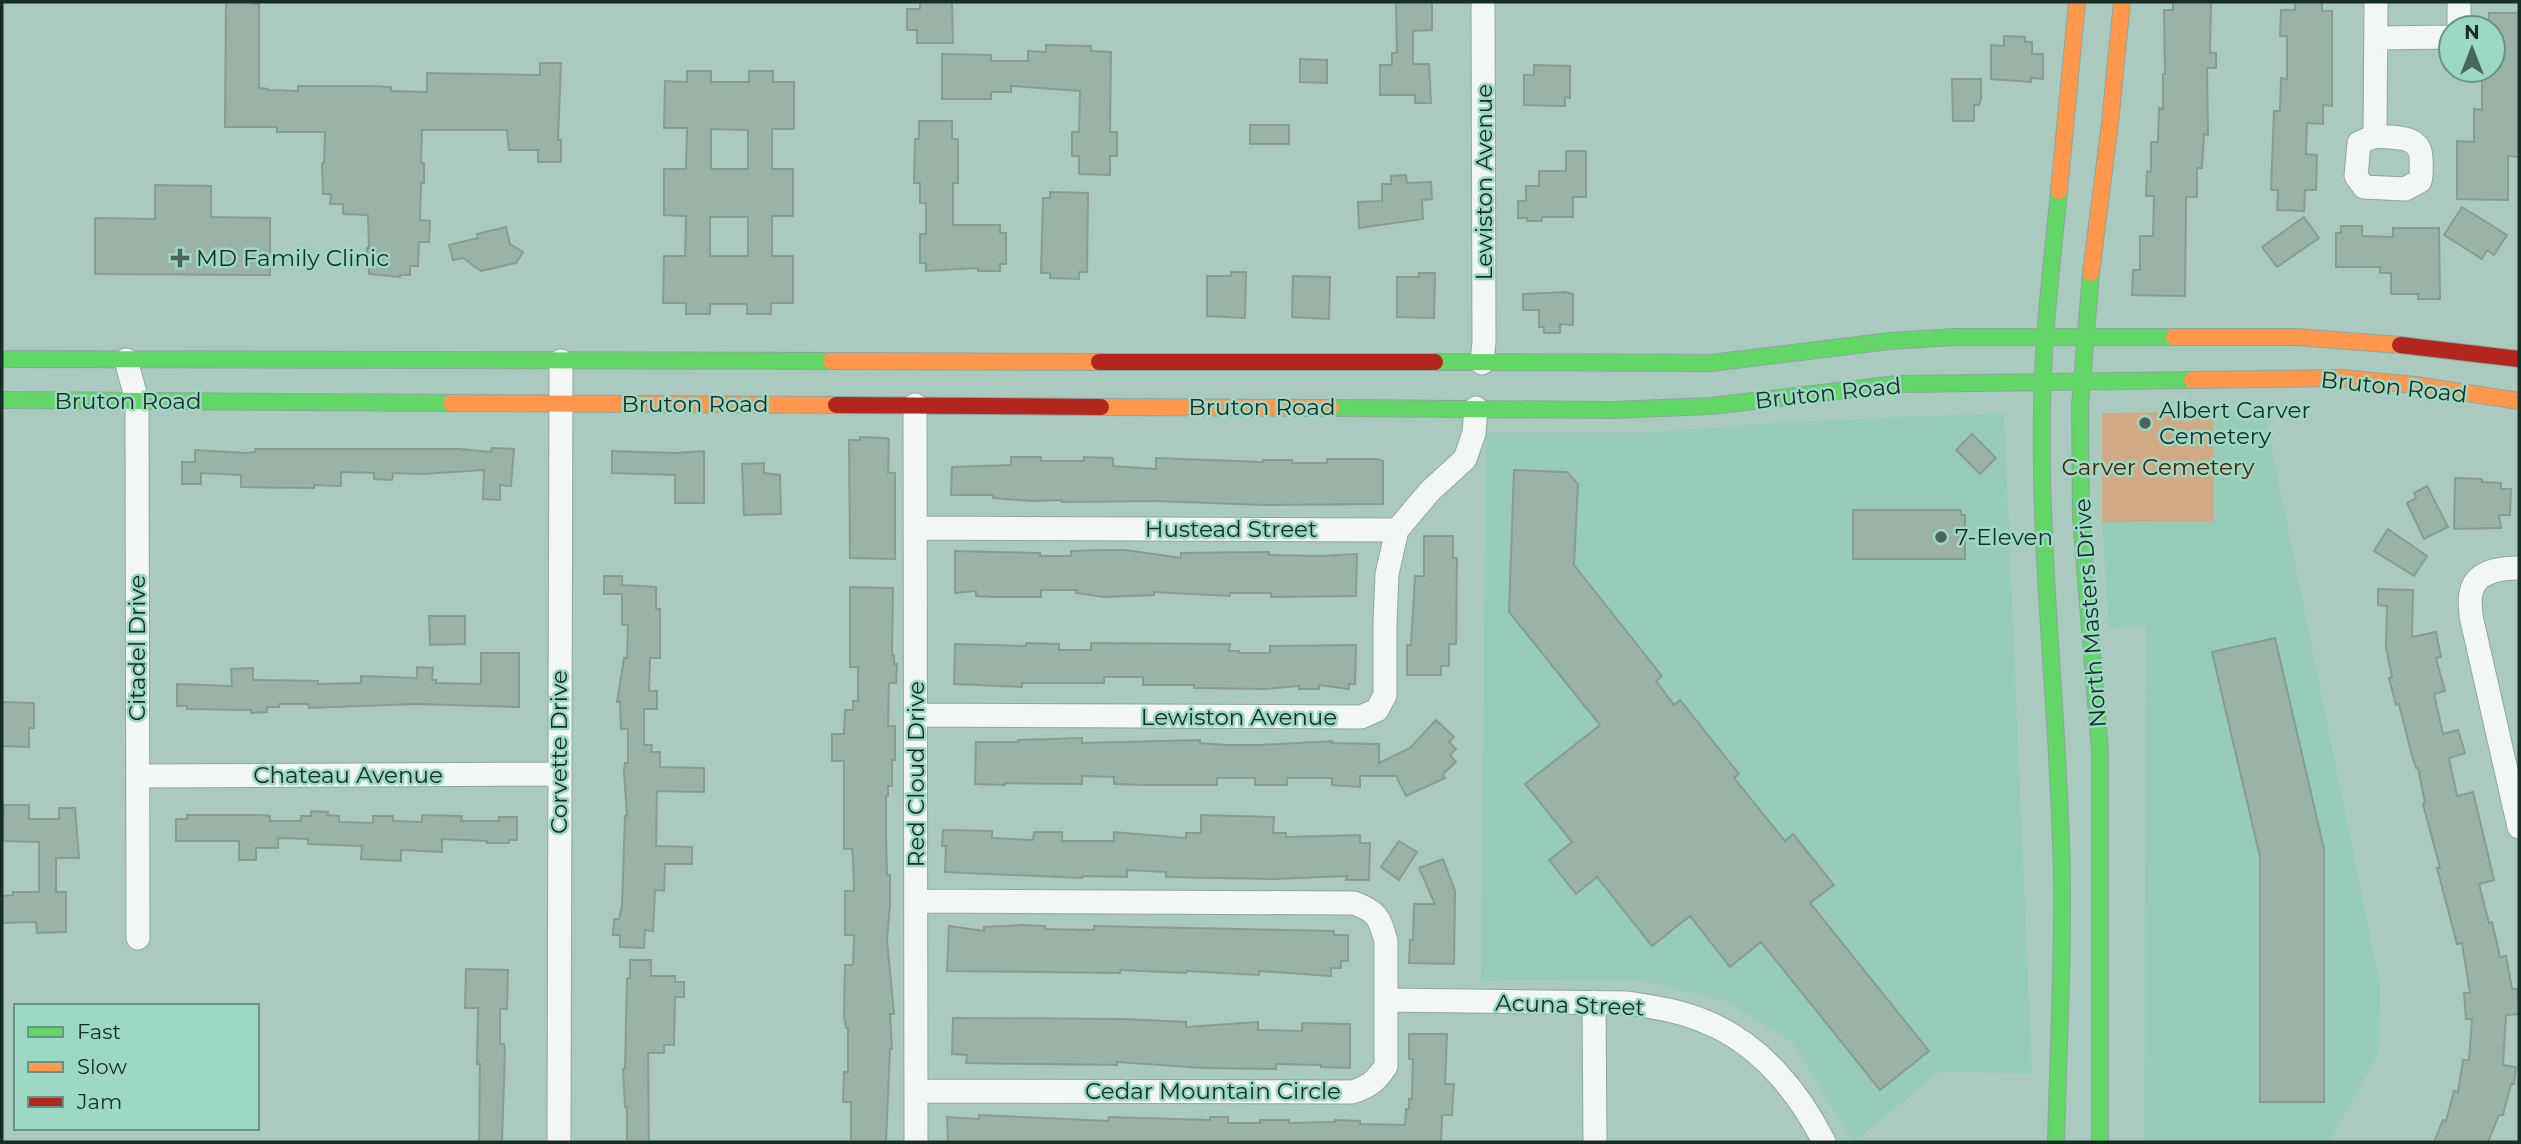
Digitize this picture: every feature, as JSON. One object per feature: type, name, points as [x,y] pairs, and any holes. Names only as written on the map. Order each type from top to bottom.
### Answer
[{"type":"main road","name":"North Masters Drive","points":[[2056,1142],[2062,885],[2058,754],[2043,541],[2042,479],[2046,336],[2077,2]]},
{"type":"main road","name":"North Masters Drive","points":[[2100,1142],[2099,751],[2081,518],[2082,382],[2094,236],[2110,124],[2122,2]]},
{"type":"main road","name":"Bruton Road","points":[[2,359],[561,361],[821,367],[1481,369],[1711,374],[1891,341],[1955,337],[2086,336],[2297,337],[2384,342],[2519,359]]},
{"type":"main road","points":[[1711,374],[1711,406]]},
{"type":"main road","name":"Bruton Road","points":[[2,400],[560,403],[822,399],[1477,402],[1613,410],[1711,406],[1897,384],[2342,378],[2415,385],[2519,401]]},
{"type":"street","name":"Lewiston Avenue","points":[[1481,369],[1484,342],[1483,2]]},
{"type":"street","points":[[2375,136],[2376,2]]},
{"type":"street","points":[[2376,38],[2437,37]]},
{"type":"street","name":"Citadel Drive","points":[[126,360],[137,401],[138,938]]},
{"type":"street","name":"Corvette Drive","points":[[559,1142],[561,361]]},
{"type":"street","name":"Red Cloud Drive","points":[[915,400],[916,1142]]},
{"type":"street","points":[[1397,530],[1430,491],[1465,459],[1475,433],[1477,402]]},
{"type":"street","name":"Hustead Street","points":[[915,528],[1397,530]]},
{"type":"street","name":"Lewiston Avenue","points":[[916,715],[1361,717],[1377,710],[1385,695],[1387,574],[1397,530]]},
{"type":"street","points":[[2518,814],[2470,616],[2471,590],[2483,574],[2503,568],[2519,568]]},
{"type":"street","name":"Chateau Avenue","points":[[138,776],[559,774]]},
{"type":"street","name":"Cedar Mountain Circle","points":[[916,901],[1354,903],[1371,909],[1381,923],[1386,941],[1386,1066],[1377,1081],[1365,1088],[1352,1092],[916,1091]]},
{"type":"street","name":"Acuna Street","points":[[1386,1000],[1594,1002],[1663,1008],[1706,1022],[1741,1041],[1767,1063],[1791,1090],[1824,1142]]},
{"type":"street","points":[[1594,1002],[1595,1142]]},
{"type":"shaded area","points":[[2264,410],[2380,985],[2379,1052],[2329,1142],[2144,1142],[2146,626],[2109,628],[2102,522],[2213,521],[2213,412]]},
{"type":"shaded area","points":[[2004,413],[2032,1073],[1940,1072],[1853,1142],[1793,1043],[1728,1002],[1640,980],[1481,981],[1486,433],[1640,433],[1790,422]]},
{"type":"green space","name":"Carver Cemetery","points":[[2213,412],[2214,521],[2102,522],[2102,413]]},
{"type":"building","points":[[226,2],[259,4],[259,88],[268,90],[298,91],[298,86],[371,86],[391,87],[391,91],[427,92],[427,73],[540,75],[540,63],[561,63],[558,140],[561,140],[561,162],[538,162],[538,150],[509,150],[507,130],[422,130],[421,163],[424,163],[424,183],[421,183],[420,220],[430,221],[429,242],[419,242],[418,266],[410,266],[410,275],[400,277],[369,274],[368,215],[343,214],[343,204],[330,204],[331,194],[323,194],[325,132],[277,132],[277,127],[225,127]]},
{"type":"building","points":[[920,2],[952,2],[953,43],[917,43],[917,30],[907,30],[907,9],[920,9]]},
{"type":"building","points":[[1396,2],[1432,2],[1432,30],[1413,31],[1413,64],[1429,64],[1431,103],[1415,103],[1415,95],[1380,95],[1380,65],[1392,65],[1392,53],[1397,53]]},
{"type":"building","points":[[2173,2],[2211,2],[2210,53],[2216,53],[2216,68],[2207,68],[2208,135],[2204,134],[2202,168],[2197,168],[2197,197],[2186,197],[2185,296],[2132,295],[2133,270],[2140,270],[2140,236],[2153,236],[2154,196],[2146,196],[2147,171],[2151,172],[2151,142],[2158,142],[2159,108],[2163,109],[2164,10],[2173,10]]},
{"type":"building","points":[[2295,2],[2322,2],[2322,11],[2332,11],[2332,106],[2323,105],[2323,124],[2307,123],[2306,154],[2317,155],[2316,190],[2305,190],[2304,211],[2277,210],[2278,190],[2271,190],[2274,111],[2280,111],[2281,78],[2287,79],[2287,36],[2280,36],[2281,10],[2295,10]]},
{"type":"building","points":[[2519,13],[2519,157],[2508,156],[2508,200],[2457,199],[2457,141],[2474,142],[2474,109],[2482,110],[2482,84],[2507,84],[2507,14],[2489,14]]},
{"type":"building","points":[[2004,36],[2025,37],[2025,42],[2032,42],[2032,54],[2043,54],[2043,79],[2031,78],[2031,82],[1991,79],[1991,45],[2004,46]]},
{"type":"building","points":[[1046,45],[1091,46],[1091,51],[1111,52],[1110,132],[1117,132],[1117,156],[1110,156],[1110,175],[1079,174],[1079,156],[1072,156],[1072,132],[1079,132],[1080,91],[1011,86],[1011,92],[991,92],[991,99],[942,99],[942,54],[991,55],[991,61],[1028,61],[1028,51],[1046,52]]},
{"type":"building","points":[[1300,59],[1327,60],[1327,83],[1300,82]]},
{"type":"building","points":[[1534,65],[1570,66],[1570,98],[1565,97],[1565,106],[1524,105],[1524,75],[1534,75]]},
{"type":"building","points":[[687,71],[711,71],[711,82],[749,82],[749,71],[773,71],[773,82],[794,82],[794,129],[772,129],[772,169],[793,169],[793,216],[772,216],[772,256],[793,256],[793,303],[771,303],[771,314],[747,314],[747,304],[710,304],[710,314],[686,314],[686,303],[663,303],[664,256],[685,256],[686,216],[664,215],[664,169],[686,169],[687,128],[664,128],[665,81],[687,82]],"holes":[[[711,129],[748,130],[748,169],[711,169]],[[710,217],[748,217],[748,256],[710,256]]]},
{"type":"building","points":[[1952,79],[1981,79],[1981,99],[1979,105],[1974,105],[1974,121],[1953,121]]},
{"type":"building","points":[[919,121],[952,121],[952,139],[958,139],[958,183],[953,183],[953,225],[1000,225],[1000,233],[1006,233],[1006,264],[1000,264],[1000,271],[978,271],[978,268],[926,271],[926,263],[920,263],[920,234],[926,234],[926,203],[920,203],[920,183],[914,183],[915,139],[919,139]]},
{"type":"building","points":[[1250,125],[1289,125],[1289,144],[1250,144]]},
{"type":"building","points":[[1566,151],[1586,151],[1586,197],[1573,197],[1573,217],[1542,217],[1542,221],[1518,218],[1518,201],[1526,201],[1526,186],[1539,186],[1539,171],[1566,171]]},
{"type":"building","points":[[1406,175],[1407,183],[1431,182],[1432,199],[1422,200],[1423,219],[1359,228],[1358,202],[1382,201],[1382,184],[1391,184],[1391,176]]},
{"type":"building","points":[[155,185],[211,186],[211,217],[270,218],[270,275],[95,274],[95,218],[155,219]]},
{"type":"building","points":[[1050,192],[1088,193],[1087,272],[1079,272],[1079,279],[1050,278],[1050,273],[1041,273],[1043,198],[1050,198]]},
{"type":"building","points":[[2462,207],[2507,235],[2494,255],[2487,250],[2482,259],[2444,235]]},
{"type":"building","points":[[2304,217],[2319,238],[2277,267],[2262,247]]},
{"type":"building","points":[[2341,226],[2362,226],[2362,236],[2393,237],[2393,228],[2439,228],[2440,299],[2418,299],[2418,294],[2391,294],[2391,273],[2380,273],[2380,267],[2336,267],[2336,233],[2341,233]]},
{"type":"building","points":[[506,227],[510,244],[523,252],[516,263],[481,271],[463,258],[453,260],[449,245]]},
{"type":"building","points":[[1231,272],[1246,272],[1245,318],[1207,316],[1207,276],[1231,276]]},
{"type":"building","points":[[1419,273],[1435,273],[1434,318],[1397,317],[1397,277],[1419,277]]},
{"type":"building","points":[[1293,276],[1330,277],[1329,319],[1292,317]]},
{"type":"building","points":[[1523,294],[1573,294],[1573,325],[1560,324],[1560,333],[1544,333],[1544,327],[1539,327],[1539,310],[1523,310]]},
{"type":"building","name":"7-Eleven","points":[[1972,434],[1996,458],[1980,474],[1956,450]]},
{"type":"building","points":[[860,437],[889,440],[888,473],[895,473],[895,559],[850,558],[849,440],[860,440]]},
{"type":"building","points":[[492,448],[514,449],[511,486],[500,485],[500,500],[483,499],[484,470],[393,473],[392,480],[374,479],[374,473],[341,472],[341,486],[314,485],[314,488],[241,487],[241,475],[201,473],[201,484],[182,484],[182,462],[195,462],[195,450],[246,453],[255,452],[255,449],[459,449],[491,452]]},
{"type":"building","points":[[612,451],[704,451],[704,503],[675,503],[675,475],[612,473]]},
{"type":"building","points":[[1011,457],[1041,457],[1041,461],[1084,461],[1084,457],[1113,458],[1113,466],[1156,469],[1156,458],[1263,462],[1292,460],[1292,463],[1327,463],[1327,459],[1377,459],[1383,461],[1383,504],[1062,502],[993,498],[993,495],[951,495],[952,467],[1011,465]]},
{"type":"building","points":[[764,463],[764,473],[780,475],[781,514],[744,515],[742,464]]},
{"type":"building","points":[[1514,470],[1567,472],[1578,484],[1574,565],[1662,676],[1656,681],[1674,705],[1680,700],[1739,774],[1734,778],[1785,841],[1793,834],[1834,885],[1810,903],[1929,1051],[1880,1090],[1761,942],[1730,967],[1690,916],[1652,946],[1597,877],[1576,894],[1549,860],[1572,842],[1525,784],[1600,725],[1509,612]]},
{"type":"building","points":[[2455,478],[2482,479],[2482,482],[2501,483],[2501,489],[2511,489],[2510,515],[2499,515],[2501,528],[2454,529]]},
{"type":"building","points":[[2427,486],[2448,527],[2424,539],[2407,503],[2416,498],[2414,493]]},
{"type":"building","points":[[1853,510],[1961,510],[1961,515],[1965,515],[1965,559],[1853,559]]},
{"type":"building","points":[[2388,529],[2427,556],[2414,576],[2374,551]]},
{"type":"building","points":[[1424,536],[1453,536],[1453,558],[1457,558],[1456,644],[1449,644],[1449,666],[1441,666],[1441,675],[1407,675],[1407,645],[1411,645],[1415,576],[1424,576]]},
{"type":"building","points":[[1126,550],[1181,558],[1181,553],[1269,552],[1269,555],[1321,556],[1357,554],[1356,596],[1271,597],[1271,593],[1230,593],[1230,596],[1154,592],[1154,595],[1104,597],[1076,593],[1077,590],[1041,590],[1041,597],[976,596],[976,591],[955,593],[955,551],[1071,556],[1071,551]]},
{"type":"building","points":[[604,576],[622,576],[622,585],[656,587],[656,609],[660,609],[660,658],[650,658],[649,691],[657,691],[657,709],[644,709],[644,745],[652,745],[651,752],[660,752],[660,767],[704,768],[704,792],[657,791],[656,846],[692,847],[692,864],[665,864],[664,891],[655,890],[653,931],[645,930],[644,948],[620,947],[620,935],[613,935],[614,919],[619,919],[622,906],[627,816],[624,771],[625,763],[628,763],[628,729],[621,729],[620,702],[617,702],[624,658],[627,658],[628,625],[622,625],[622,594],[604,594]]},
{"type":"building","points":[[850,587],[893,588],[892,655],[894,664],[897,664],[896,683],[889,683],[888,726],[895,726],[895,760],[892,760],[892,786],[888,786],[886,796],[886,835],[887,875],[890,875],[887,940],[894,1014],[890,1014],[892,1049],[886,1142],[851,1142],[851,1102],[843,1102],[844,1072],[848,1072],[848,1028],[844,1015],[845,965],[853,965],[854,935],[845,935],[845,891],[854,891],[852,849],[844,849],[844,761],[832,761],[832,734],[844,734],[845,710],[853,710],[853,701],[858,701],[858,667],[850,667]]},
{"type":"building","points":[[2378,589],[2413,590],[2412,637],[2436,632],[2441,657],[2436,658],[2445,691],[2434,694],[2443,734],[2458,730],[2465,753],[2449,758],[2457,796],[2473,792],[2494,880],[2479,884],[2500,957],[2506,956],[2512,989],[2517,989],[2519,1014],[2506,1015],[2503,1065],[2516,1067],[2514,1084],[2511,1084],[2503,1115],[2499,1115],[2488,1142],[2434,1142],[2443,1120],[2446,1121],[2454,1091],[2458,1092],[2463,1060],[2469,1060],[2472,1019],[2466,1019],[2464,993],[2470,993],[2462,943],[2457,944],[2437,868],[2440,868],[2423,804],[2425,803],[2418,768],[2389,678],[2392,677],[2386,647],[2387,606],[2378,605]]},
{"type":"building","points":[[429,616],[465,616],[465,644],[430,645]]},
{"type":"building","points":[[2275,638],[2324,849],[2324,1102],[2260,1102],[2260,857],[2212,652]]},
{"type":"building","points":[[1026,643],[1059,644],[1059,650],[1091,650],[1091,643],[1230,644],[1229,651],[1239,653],[1270,653],[1270,646],[1356,645],[1355,684],[1349,684],[1349,689],[1319,685],[1319,689],[1299,689],[1299,686],[1265,689],[1194,688],[1194,685],[1143,685],[1143,677],[1104,677],[1104,683],[1022,683],[1022,687],[954,684],[955,644],[1026,646]]},
{"type":"building","points":[[481,653],[519,653],[519,707],[415,704],[309,708],[308,704],[279,704],[279,707],[267,707],[267,712],[251,713],[251,710],[187,709],[187,706],[177,706],[177,684],[232,686],[231,669],[253,668],[253,680],[318,681],[318,684],[361,683],[361,676],[417,678],[417,667],[433,668],[432,680],[436,680],[436,683],[481,684]]},
{"type":"building","points":[[2,702],[34,703],[34,728],[29,728],[29,747],[2,746]]},
{"type":"building","points":[[1436,720],[1454,737],[1449,742],[1456,749],[1450,755],[1456,762],[1443,774],[1445,778],[1406,796],[1396,776],[1360,776],[1360,787],[1332,785],[1332,778],[1287,778],[1287,785],[1255,785],[1255,778],[1217,778],[1217,785],[1144,785],[1114,784],[1114,777],[1082,776],[1082,784],[975,784],[976,742],[1082,738],[1082,743],[1200,740],[1200,743],[1260,745],[1332,741],[1379,744],[1379,763],[1410,748]]},
{"type":"building","points":[[4,805],[29,805],[29,819],[59,819],[59,808],[75,808],[79,858],[56,858],[56,892],[66,892],[66,932],[37,933],[36,922],[2,923],[2,896],[13,895],[13,892],[39,892],[39,842],[3,841]]},
{"type":"building","points":[[311,811],[339,816],[339,822],[373,823],[373,816],[393,816],[393,821],[422,822],[422,815],[462,816],[461,821],[499,821],[499,817],[517,817],[517,840],[509,840],[509,843],[487,843],[442,839],[442,852],[401,850],[401,861],[361,859],[362,846],[308,844],[308,839],[278,838],[278,848],[256,848],[256,860],[239,860],[239,841],[176,841],[176,819],[187,819],[187,815],[259,815],[270,816],[270,821],[301,821],[301,816],[311,816]]},
{"type":"building","points":[[1201,815],[1274,817],[1273,833],[1286,833],[1286,837],[1360,835],[1360,843],[1370,843],[1369,880],[1346,880],[1347,876],[1274,879],[1166,877],[1166,872],[1127,870],[1127,877],[1082,878],[945,872],[946,846],[942,846],[943,830],[992,831],[992,838],[1033,840],[1034,832],[1062,832],[1062,841],[1114,841],[1114,832],[1186,838],[1186,833],[1201,833]]},
{"type":"building","points":[[1399,841],[1417,852],[1399,880],[1381,867]]},
{"type":"building","points":[[1443,859],[1455,891],[1454,964],[1409,963],[1414,904],[1435,904],[1419,868]]},
{"type":"building","points":[[949,926],[984,931],[984,927],[1045,926],[1045,929],[1094,930],[1094,926],[1334,931],[1334,935],[1348,935],[1348,961],[1341,961],[1341,968],[1331,968],[1331,976],[1259,971],[1259,975],[1120,970],[1120,973],[947,971]]},
{"type":"building","points":[[630,960],[651,960],[651,976],[675,976],[675,982],[684,982],[684,997],[675,997],[674,1045],[664,1045],[664,1053],[648,1053],[649,1142],[627,1142],[623,1069]]},
{"type":"building","points":[[466,969],[508,970],[507,1009],[500,1009],[500,1044],[504,1044],[505,1050],[502,1142],[479,1142],[478,1008],[465,1008]]},
{"type":"building","points":[[953,1018],[1124,1019],[1186,1022],[1186,1027],[1258,1022],[1258,1030],[1302,1031],[1302,1023],[1350,1024],[1350,1068],[1276,1064],[1276,1069],[1204,1068],[1117,1062],[1117,1065],[966,1063],[967,1055],[952,1054]]},
{"type":"building","points":[[1409,1034],[1447,1034],[1445,1084],[1454,1084],[1452,1115],[1442,1115],[1441,1142],[948,1142],[947,1117],[979,1119],[979,1115],[1108,1121],[1109,1117],[1210,1120],[1210,1117],[1228,1117],[1228,1123],[1260,1123],[1260,1120],[1289,1120],[1289,1123],[1335,1120],[1360,1121],[1360,1124],[1405,1125],[1406,1109],[1409,1109],[1409,1099],[1412,1099],[1413,1059],[1409,1059]]},
{"type":"traffic: fast","points":[[2056,1142],[2062,883],[2058,764],[2046,586],[2042,407],[2046,326],[2059,191]]},
{"type":"traffic: fast","points":[[2091,273],[2080,406],[2081,518],[2100,751],[2100,1142]]},
{"type":"traffic: fast","points":[[1435,362],[1711,363],[1890,341],[1955,337],[2174,337]]},
{"type":"traffic: fast","points":[[2,359],[831,361]]},
{"type":"traffic: fast","points":[[1331,408],[1613,410],[1711,406],[1897,384],[2192,380]]},
{"type":"traffic: fast","points":[[2,400],[451,403]]},
{"type":"traffic: slow","points":[[2059,191],[2077,2]]},
{"type":"traffic: slow","points":[[2091,273],[2122,2]]},
{"type":"traffic: slow","points":[[2174,337],[2296,337],[2400,345]]},
{"type":"traffic: slow","points":[[831,361],[1099,362]]},
{"type":"traffic: slow","points":[[2192,380],[2342,378],[2415,385],[2519,401]]},
{"type":"traffic: slow","points":[[451,403],[836,405]]},
{"type":"traffic: slow","points":[[1101,407],[1331,408]]},
{"type":"traffic: jam","points":[[2400,345],[2519,359]]},
{"type":"traffic: jam","points":[[1099,362],[1435,362]]},
{"type":"traffic: jam","points":[[836,405],[1101,407]]},
{"type":"place","name":"MD Family Clinic","points":[[180,258]]},
{"type":"place","name":"Albert Carver Cemetery","points":[[2145,423]]},
{"type":"place","name":"7-Eleven","points":[[1941,537]]}]
